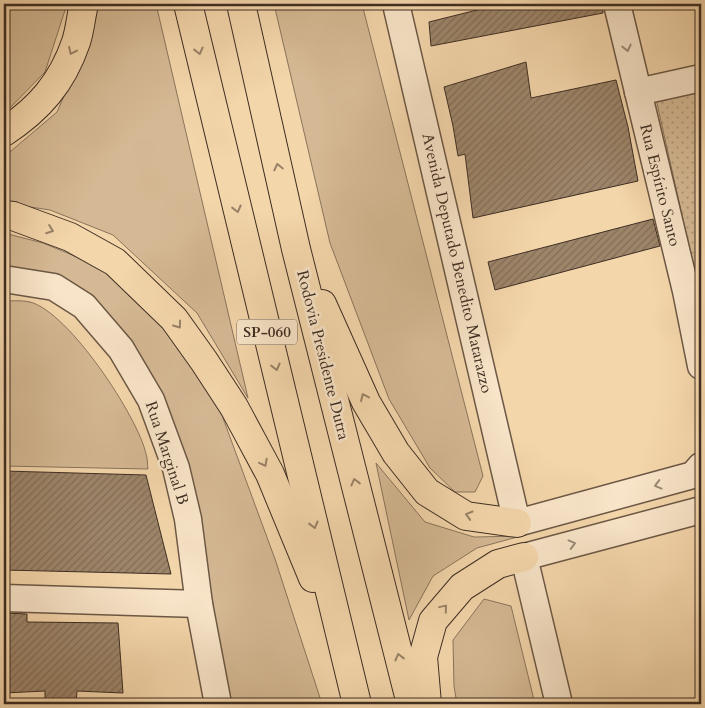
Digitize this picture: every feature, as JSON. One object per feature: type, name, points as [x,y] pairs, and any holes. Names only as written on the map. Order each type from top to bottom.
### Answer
[{"type":"highway","points":[[4,132],[24,119],[55,87],[76,42],[84,4]]},
{"type":"highway","name":"SP-060","points":[[188,4],[357,704]]},
{"type":"highway","name":"Rodovia Presidente Dutra","points":[[241,4],[296,249],[411,704]]},
{"type":"highway","points":[[4,215],[13,216],[70,237],[115,262],[174,319],[234,407],[270,474],[347,660]]},
{"type":"highway","points":[[296,249],[366,402],[396,453],[428,492],[466,516],[517,523]]},
{"type":"highway","points":[[427,704],[423,657],[433,621],[462,587],[498,564],[524,557]]},
{"type":"street","name":"Avenida Deputado Benedito Matarazzo","points":[[396,4],[517,523]]},
{"type":"street","name":"Rua Espírito Santo","points":[[617,4],[638,92],[694,289],[701,366]]},
{"type":"street","points":[[638,92],[701,78]]},
{"type":"street","name":"Rua Marginal B","points":[[4,279],[54,287],[84,306],[121,349],[151,400],[176,468],[188,519],[199,604],[218,704]]},
{"type":"street","points":[[517,523],[693,475],[701,466]]},
{"type":"street","points":[[559,704],[524,557],[701,510]]},
{"type":"street","points":[[4,598],[199,604]]},
{"type":"shaded area","points":[[4,4],[67,4],[45,72],[4,114]]},
{"type":"shaded area","points":[[96,4],[156,4],[248,398],[197,313],[113,235],[50,210],[4,203],[4,157],[57,112],[89,39]]},
{"type":"shaded area","points":[[274,4],[362,4],[483,476],[475,492],[455,492],[430,468],[389,399],[330,243]]},
{"type":"shaded area","points":[[701,91],[701,271],[695,273],[656,99]]},
{"type":"shaded area","points":[[4,233],[43,243],[104,268],[181,344],[220,410],[275,559],[322,704],[228,704],[206,602],[124,337],[4,274]]},
{"type":"shaded area","points":[[4,301],[30,302],[46,310],[82,345],[100,368],[130,416],[147,456],[148,469],[4,466]]},
{"type":"shaded area","points":[[376,463],[425,522],[474,537],[521,536],[477,548],[433,576],[409,620]]},
{"type":"shaded area","points":[[484,599],[511,606],[535,704],[457,704],[454,686],[453,640]]},
{"type":"building","points":[[501,4],[602,4],[603,13],[431,46],[429,22]]},
{"type":"building","points":[[526,62],[531,98],[616,80],[628,127],[638,181],[473,218],[465,154],[458,156],[444,87]]},
{"type":"building","points":[[653,219],[660,246],[495,290],[488,262]]},
{"type":"building","points":[[4,471],[146,475],[171,574],[4,570]]},
{"type":"building","points":[[4,613],[27,614],[27,622],[118,623],[123,693],[77,691],[76,704],[45,704],[45,691],[4,693]]}]
